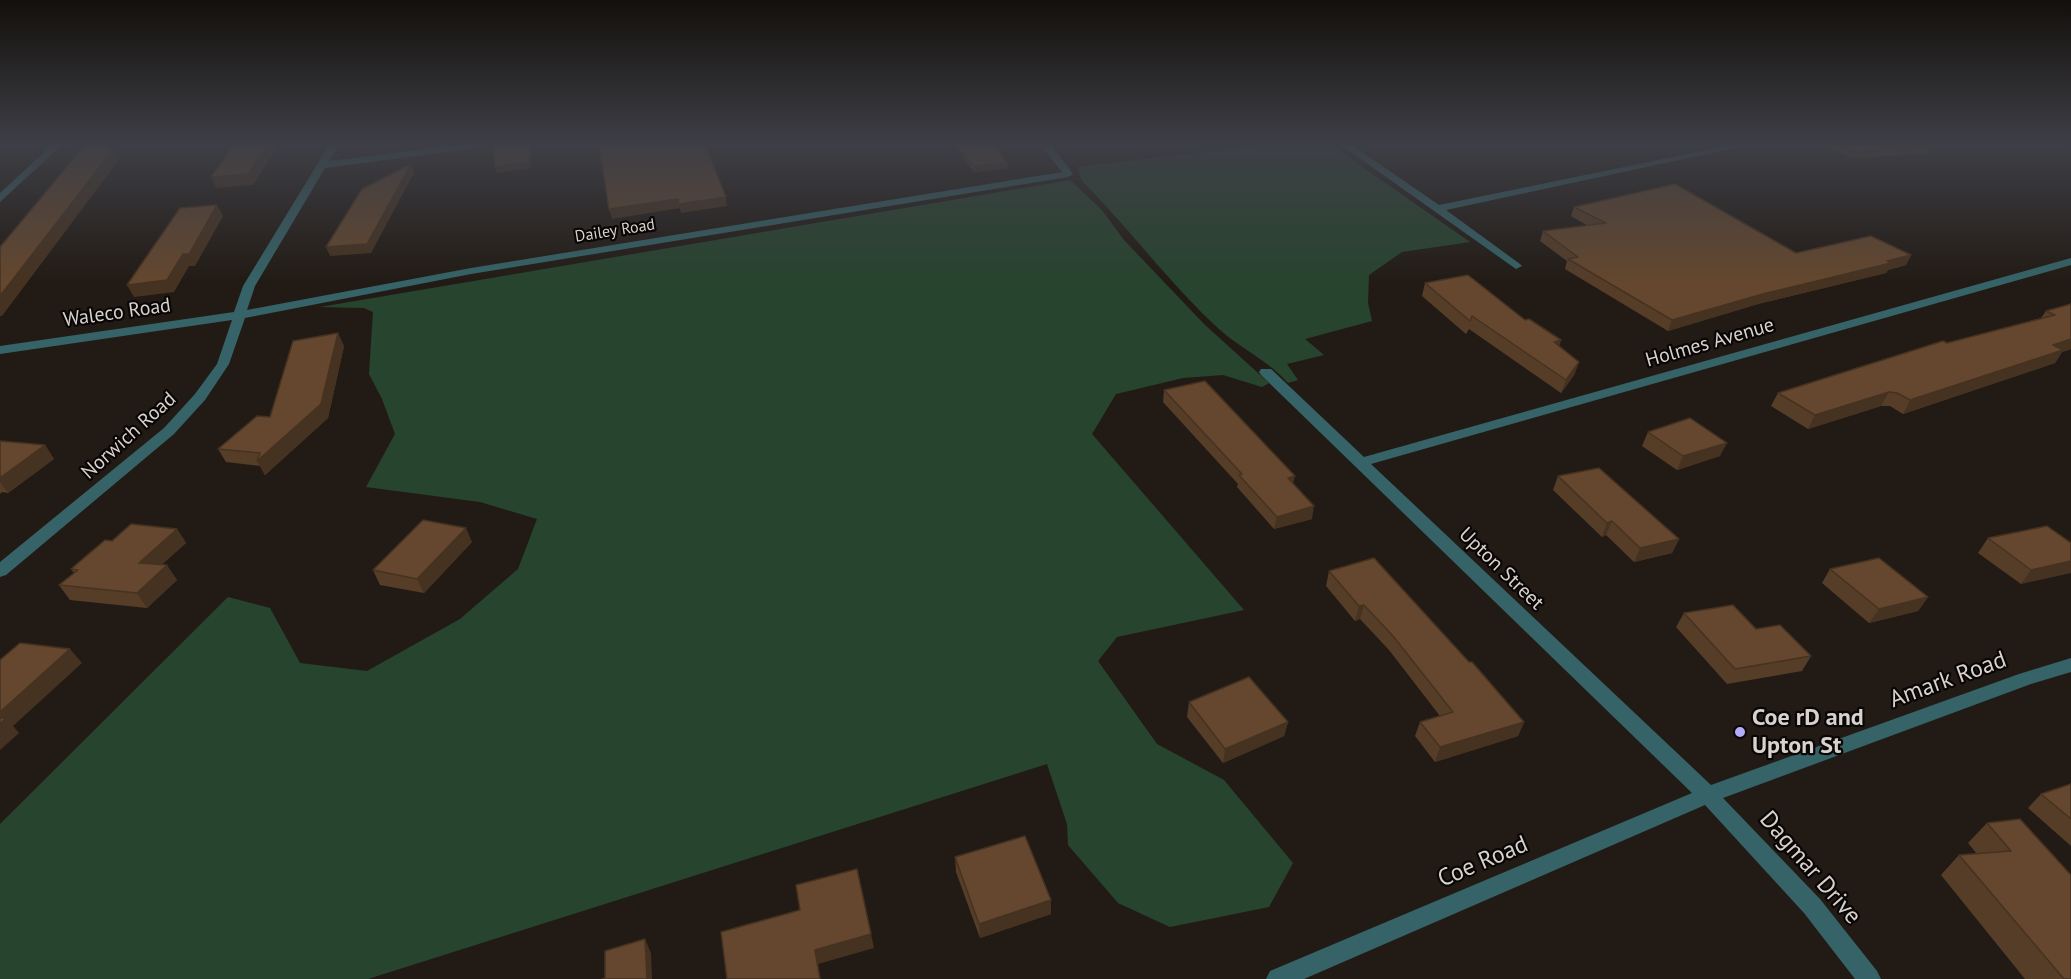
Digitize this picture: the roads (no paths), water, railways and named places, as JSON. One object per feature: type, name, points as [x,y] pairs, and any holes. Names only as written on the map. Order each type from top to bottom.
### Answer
[{"type":"street","name":"Norwich Road","points":[[0,571],[169,431],[200,398],[223,364],[249,286],[308,191]]},
{"type":"street","name":"Dailey Road","points":[[239,315],[471,271],[965,191]]},
{"type":"street","points":[[1413,191],[1516,266]]},
{"type":"street","points":[[1438,208],[1522,191]]},
{"type":"street","name":"Holmes Avenue","points":[[1360,463],[2071,261]]},
{"type":"street","name":"Waleco Road","points":[[0,350],[239,315]]},
{"type":"street","name":"Upton Street","points":[[1266,372],[1708,795]]},
{"type":"street","name":"Amark Road","points":[[1708,795],[2071,665]]},
{"type":"street","name":"Coe Road","points":[[1278,979],[1708,795]]},
{"type":"street","name":"Dagmar Drive","points":[[1708,795],[1812,906],[1869,979]]},
{"type":"place","name":"Coe rD and Upton St","points":[[1740,732]]}]
